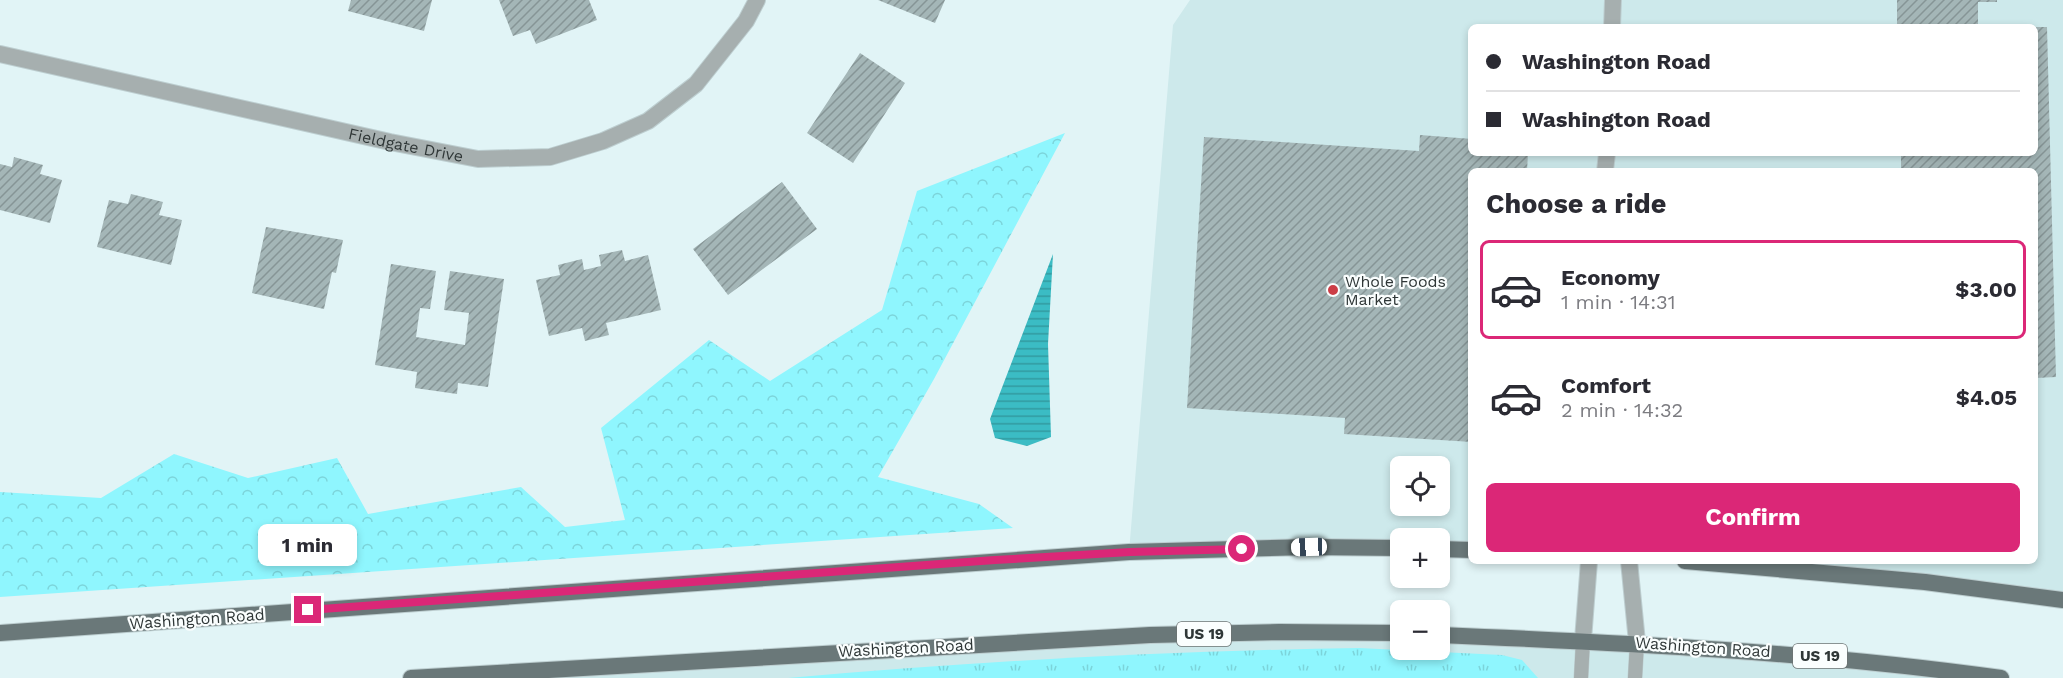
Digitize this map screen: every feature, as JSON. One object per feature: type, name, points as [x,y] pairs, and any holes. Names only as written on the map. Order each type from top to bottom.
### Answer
[{"type":"main road","name":"Washington Road","points":[[0,633],[1107,553],[1309,547],[1390,548]]},
{"type":"main road","points":[[1450,549],[1468,550]]},
{"type":"main road","points":[[1755,564],[1925,582],[2063,600]]},
{"type":"main road","name":"Washington Road","points":[[411,678],[1126,636],[1280,632],[1390,633]]},
{"type":"main road","name":"Washington Road","points":[[1450,635],[1637,642],[1806,654],[2001,678]]},
{"type":"street","name":"Fieldgate Drive","points":[[0,54],[390,142],[477,159],[550,157],[603,141],[648,121],[696,84],[746,21],[757,0]]},
{"type":"street","points":[[1612,24],[1613,0]]},
{"type":"street","points":[[1583,640],[1589,564]]},
{"type":"street","points":[[1629,564],[1637,642]]},
{"type":"lane","points":[[1581,678],[1583,640]]},
{"type":"lane","points":[[1635,678],[1637,642]]},
{"type":"shaded area","points":[[1190,0],[2063,0],[2063,600],[1714,564],[2038,564],[2038,168],[1468,168],[1468,550],[1450,549],[1450,528],[1390,528],[1390,548],[1129,552],[1173,25]]},
{"type":"shaded area","points":[[1053,254],[1048,344],[1051,437],[1027,446],[995,438],[990,419]]},
{"type":"shaded area","points":[[1390,633],[1390,660],[1450,660],[1450,636],[2001,678],[411,678],[1007,642]]},
{"type":"green space","points":[[1065,133],[934,379],[878,477],[979,504],[1013,528],[0,597],[0,492],[101,498],[174,454],[248,478],[337,458],[368,514],[521,487],[565,527],[625,520],[601,428],[709,340],[770,381],[882,310],[917,191]]},
{"type":"green space","points":[[1359,648],[1390,650],[1390,660],[1450,660],[1450,652],[1502,655],[1522,660],[1538,678],[788,678],[1073,658]]},
{"type":"building","points":[[351,0],[432,0],[424,31],[348,11]]},
{"type":"building","points":[[499,0],[589,0],[597,20],[536,44],[530,30],[513,36]]},
{"type":"building","points":[[878,0],[945,0],[935,23]]},
{"type":"building","points":[[1897,0],[1997,0],[1997,2],[1978,2],[1978,24],[1897,24]]},
{"type":"building","points":[[2038,27],[2047,27],[2056,377],[2038,378],[2038,168],[1901,168],[1901,156],[2038,156]]},
{"type":"building","points":[[860,53],[905,83],[853,163],[807,133]]},
{"type":"building","name":"Whole Foods Market","points":[[1420,135],[1468,139],[1468,156],[1528,156],[1527,168],[1468,168],[1468,442],[1344,434],[1345,418],[1187,408],[1204,137],[1419,151]]},
{"type":"building","points":[[14,157],[43,165],[40,174],[62,180],[50,223],[0,210],[0,164],[12,167]]},
{"type":"building","points":[[782,182],[817,229],[728,295],[693,249]]},
{"type":"building","points":[[131,194],[163,202],[159,215],[182,220],[171,265],[97,247],[109,200],[128,204]]},
{"type":"building","points":[[266,227],[343,240],[336,273],[332,272],[324,309],[252,293]]},
{"type":"building","points":[[622,250],[625,261],[648,255],[661,310],[606,323],[609,335],[585,341],[582,328],[549,336],[536,280],[560,275],[558,265],[582,259],[584,270],[601,266],[599,255]]},
{"type":"building","points":[[391,264],[436,271],[430,309],[420,308],[416,337],[465,345],[469,313],[444,310],[450,271],[504,279],[488,387],[458,383],[457,394],[415,388],[417,372],[375,365]]},
{"type":"place","name":"Whole Foods Market","points":[[1333,290]]},
{"type":"route","points":[[308,610],[995,560],[1130,552],[1242,549]]}]
